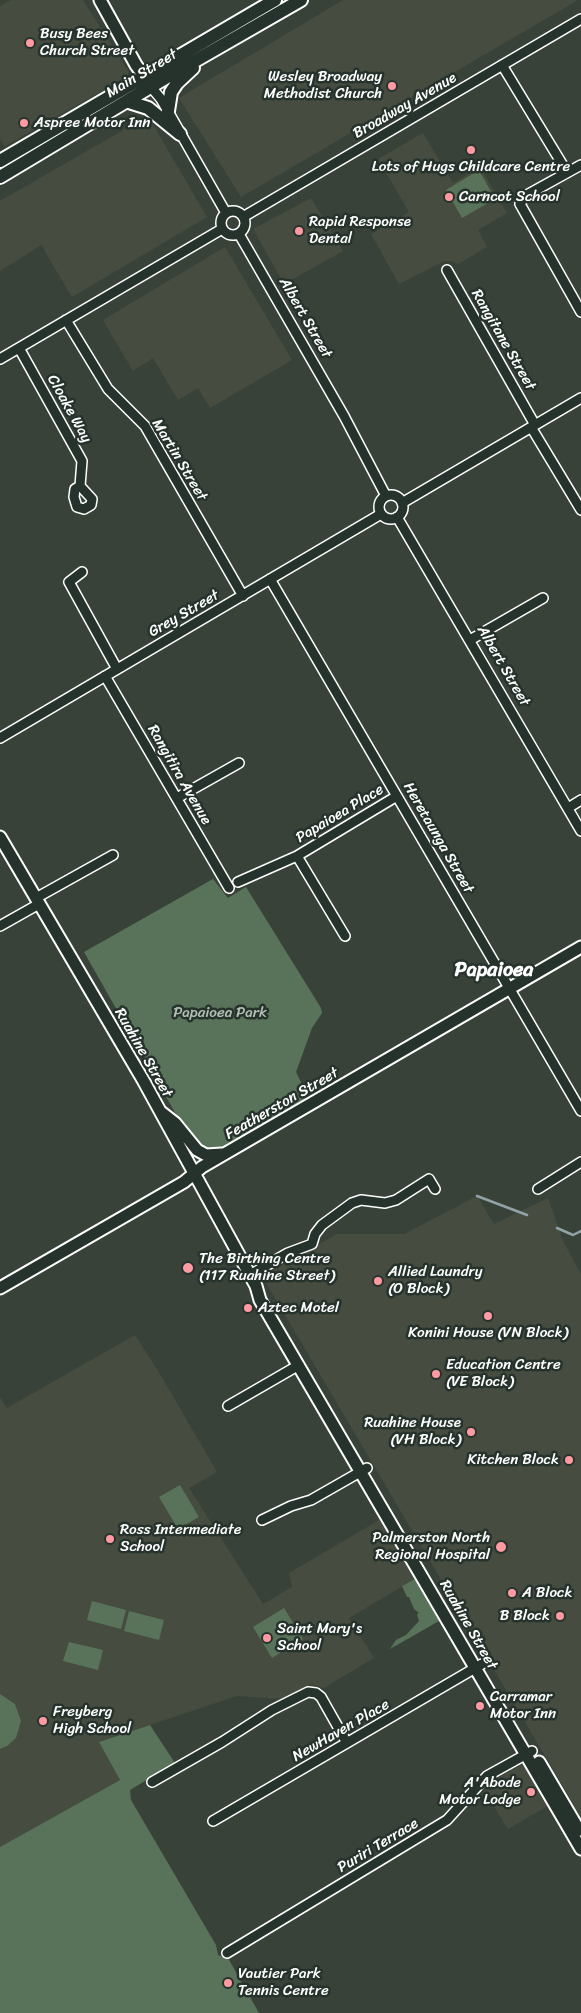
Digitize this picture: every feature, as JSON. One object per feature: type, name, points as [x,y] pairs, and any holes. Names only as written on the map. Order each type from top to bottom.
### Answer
[{"type":"highway","name":"Main Street","points":[[0,177],[129,102],[148,82],[275,0]]},
{"type":"highway","name":"Main Street","points":[[0,161],[148,82],[208,54],[301,0]]},
{"type":"highway","points":[[168,111],[169,96],[177,82],[208,54]]},
{"type":"highway","points":[[129,102],[148,108],[180,134]]},
{"type":"main road","points":[[100,0],[148,82]]},
{"type":"main road","name":"Ruahine Street","points":[[0,837],[159,1111],[256,1286],[260,1300],[298,1365],[364,1469]]},
{"type":"main road","name":"Featherston Street","points":[[0,1288],[194,1175],[202,1167],[581,947]]},
{"type":"main road","points":[[159,1111],[175,1123],[197,1150],[206,1154],[226,1153]]},
{"type":"main road","name":"Ruahine Street","points":[[256,1286],[267,1296],[364,1469],[529,1753],[581,1849]]},
{"type":"main road","name":"Ruahine Street","points":[[529,1753],[581,1833]]},
{"type":"street","name":"Broadway Avenue","points":[[243,217],[581,19]]},
{"type":"street","points":[[502,65],[567,172]]},
{"type":"street","points":[[148,82],[168,111],[226,213]]},
{"type":"street","points":[[581,165],[525,196],[520,204],[581,312]]},
{"type":"street","points":[[237,212],[243,217],[245,224],[239,234],[228,234],[222,229],[221,218],[226,213],[237,212]]},
{"type":"street","points":[[0,359],[222,229]]},
{"type":"street","name":"Albert Street","points":[[239,234],[344,416],[386,496]]},
{"type":"street","name":"Rangitane Street","points":[[447,270],[581,510]]},
{"type":"street","name":"Martin Street","points":[[66,320],[108,389],[145,426],[243,596]]},
{"type":"street","name":"Cloake Way","points":[[18,348],[82,461],[80,486]]},
{"type":"street","points":[[402,503],[581,398]]},
{"type":"street","points":[[386,496],[395,496],[402,503],[402,511],[397,518],[389,519],[381,514],[379,505],[386,496]]},
{"type":"street","name":"Grey Street","points":[[0,738],[381,514]]},
{"type":"street","name":"Albert Street","points":[[397,518],[581,831]]},
{"type":"street","points":[[82,572],[69,582],[117,669]]},
{"type":"street","name":"Heretaunga Street","points":[[270,579],[581,1111]]},
{"type":"street","points":[[470,640],[543,598]]},
{"type":"street","name":"Rangitira Avenue","points":[[105,676],[229,888]]},
{"type":"street","points":[[176,798],[238,763]]},
{"type":"street","name":"Papaioea Place","points":[[238,882],[296,856],[397,796]]},
{"type":"street","points":[[568,808],[581,800]]},
{"type":"street","points":[[0,926],[38,900],[114,855]]},
{"type":"street","name":"Papaioea Place","points":[[296,856],[345,936]]},
{"type":"street","points":[[538,1189],[581,1162]]},
{"type":"street","points":[[250,1275],[288,1253],[312,1244],[315,1234],[322,1225],[352,1203],[361,1200],[385,1202],[396,1200],[429,1179],[435,1189]]},
{"type":"street","points":[[228,1406],[298,1365]]},
{"type":"street","points":[[262,1520],[290,1506],[311,1500],[364,1469]]},
{"type":"street","name":"NewHaven Place","points":[[213,1821],[478,1666]]},
{"type":"street","points":[[152,1782],[222,1742],[272,1710],[308,1692],[316,1693],[321,1697],[347,1743]]},
{"type":"street","name":"Puriri Terrace","points":[[227,1953],[447,1820],[487,1776],[529,1753]]},
{"type":"shaded area","points":[[11,0],[83,0],[128,71],[128,76],[5,146],[0,139],[0,6]]},
{"type":"shaded area","points":[[343,0],[578,0],[241,197],[179,98]]},
{"type":"shaded area","points":[[148,116],[207,217],[72,297],[41,245],[0,271],[0,201]]},
{"type":"shaded area","name":"Carncot School","points":[[423,133],[453,183],[480,167],[507,213],[478,230],[487,247],[458,264],[452,261],[444,261],[399,284],[371,234],[409,212],[378,159]]},
{"type":"shaded area","points":[[311,198],[343,251],[284,284],[253,229]]},
{"type":"shaded area","points":[[225,247],[292,360],[210,408],[198,388],[178,400],[153,358],[133,371],[103,320]]},
{"type":"shaded area","name":"Palmerston North Regional Hospital","points":[[477,1196],[494,1224],[548,1198],[563,1241],[581,1274],[581,1817],[262,1276],[337,1234],[404,1234]]},
{"type":"shaded area","points":[[135,1335],[217,1472],[189,1488],[263,1604],[292,1587],[289,1573],[381,1519],[415,1579],[349,1618],[374,1658],[324,1688],[311,1684],[286,1699],[237,1696],[99,1742],[120,1780],[0,1847],[0,1397],[7,1408]]},
{"type":"shaded area","points":[[526,1762],[551,1804],[508,1829],[484,1791],[496,1779]]},
{"type":"green space","points":[[479,170],[495,199],[462,218],[446,190]]},
{"type":"green space","name":"Papaioea Park","points":[[213,879],[228,898],[246,887],[321,1008],[322,1013],[312,1028],[296,1072],[309,1099],[203,1162],[84,952]]},
{"type":"green space","points":[[180,1485],[199,1517],[178,1529],[159,1497]]},
{"type":"green space","points":[[415,1579],[439,1621],[390,1649],[396,1640],[406,1635],[419,1621],[417,1614],[419,1613],[414,1609],[402,1586]]},
{"type":"green space","points":[[92,1601],[126,1610],[121,1629],[87,1620]]},
{"type":"green space","points":[[284,1608],[303,1639],[272,1658],[253,1627]]},
{"type":"green space","points":[[129,1611],[164,1620],[159,1640],[124,1631]]},
{"type":"green space","points":[[69,1642],[103,1650],[98,1670],[63,1661]]},
{"type":"green space","points":[[0,1694],[15,1704],[21,1721],[16,1738],[0,1749]]},
{"type":"green space","points":[[150,1725],[175,1763],[130,1790],[131,1800],[216,1945],[218,1955],[228,1958],[259,2013],[0,2013],[0,1847],[120,1780],[99,1742]]},
{"type":"waterway","points":[[477,1196],[527,1215]]},
{"type":"waterway","points":[[557,1228],[573,1235],[581,1231]]},
{"type":"place","name":"Busy Bees Church Street","points":[[30,43]]},
{"type":"place","name":"Wesley Broadway Methodist Church","points":[[392,86]]},
{"type":"place","name":"Aspree Motor Inn","points":[[24,123]]},
{"type":"place","name":"Lots of Hugs Childcare Centre","points":[[471,150]]},
{"type":"place","name":"Carncot School","points":[[449,197]]},
{"type":"place","name":"Rapid Response Dental","points":[[299,231]]},
{"type":"place","name":"The Birthing Centre (117 Ruahine Street)","points":[[188,1268]]},
{"type":"place","name":"Allied Laundry (O Block)","points":[[378,1281]]},
{"type":"place","name":"Aztec Motel","points":[[248,1308]]},
{"type":"place","name":"Konini House (VN Block)","points":[[488,1316]]},
{"type":"place","name":"Education Centre (VE Block)","points":[[436,1374]]},
{"type":"place","name":"Ruahine House (VH Block)","points":[[471,1432]]},
{"type":"place","name":"Kitchen Block","points":[[569,1460]]},
{"type":"place","name":"Ross Intermediate School","points":[[110,1539]]},
{"type":"place","name":"Palmerston North Regional Hospital","points":[[501,1547]]},
{"type":"place","name":"A Block","points":[[512,1593]]},
{"type":"place","name":"B Block","points":[[560,1616]]},
{"type":"place","name":"Saint Mary's School","points":[[267,1638]]},
{"type":"place","name":"Carramar Motor Inn","points":[[480,1706]]},
{"type":"place","name":"Freyberg High School","points":[[43,1721]]},
{"type":"place","name":"A'Abode Motor Lodge","points":[[531,1792]]},
{"type":"place","name":"Vautier Park Tennis Centre","points":[[228,1983]]},
{"type":"district","name":"Papaioea","points":[[494,971]]}]
